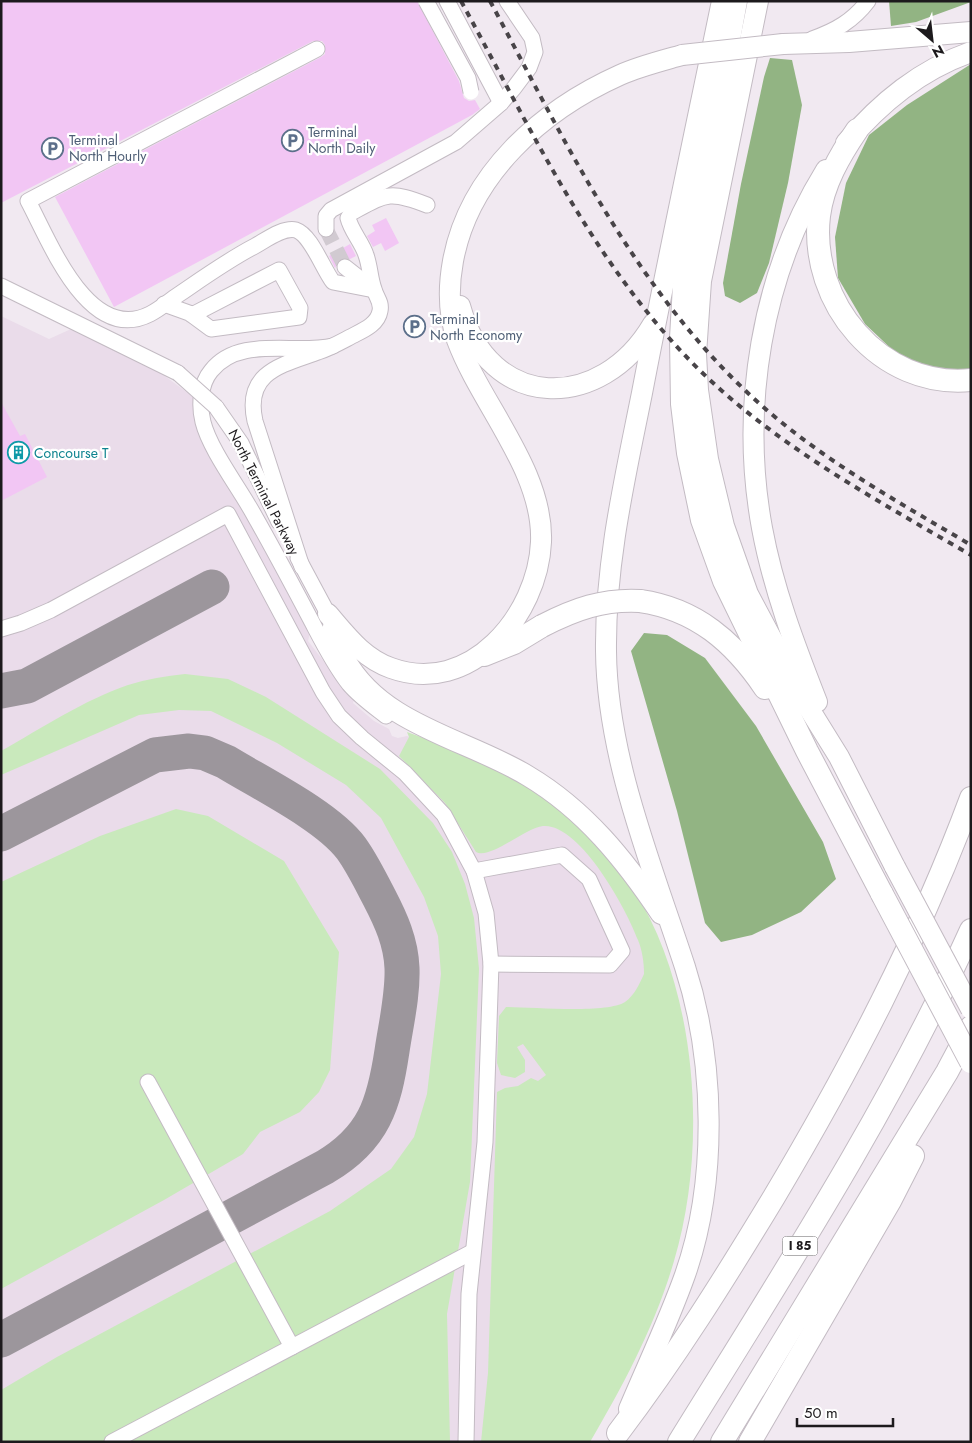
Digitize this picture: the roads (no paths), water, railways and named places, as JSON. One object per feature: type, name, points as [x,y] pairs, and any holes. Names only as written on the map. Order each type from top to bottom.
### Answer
[{"type":"highway","points":[[736,1],[684,285],[681,338],[682,404],[692,477],[716,560],[739,614],[882,894],[971,1062]]},
{"type":"highway","points":[[858,130],[832,172],[820,214],[818,237],[820,260],[825,282],[834,304],[846,323],[861,339],[880,354],[900,366],[921,374],[943,379],[971,380]]},
{"type":"highway","points":[[484,655],[514,643],[563,615],[600,602],[618,600],[659,604],[698,619],[731,645],[758,677],[808,751]]},
{"type":"highway","points":[[616,1438],[645,1398],[722,1282],[823,1112],[888,991],[917,931],[971,798]]},
{"type":"highway","name":"I 85","points":[[679,1442],[881,1110],[936,1006],[971,930]]},
{"type":"highway","name":"I 85","points":[[722,1442],[947,1072],[971,1027]]},
{"type":"highway","points":[[750,1442],[890,1201],[932,1118],[947,1072]]},
{"type":"main road","points":[[616,1438],[686,1272],[698,1224],[705,1178],[708,1134],[704,1059],[695,1005],[620,763],[610,707],[606,655],[611,555],[656,318],[722,1]]},
{"type":"main road","points":[[758,1],[701,280],[697,325],[698,390],[708,459],[734,559],[765,628],[839,757],[971,1009]]},
{"type":"main road","points":[[328,614],[360,650],[392,669],[435,674],[452,671],[484,655],[520,610],[528,596],[538,565],[541,526],[530,483],[457,338],[450,307],[452,270],[462,227],[475,199],[492,172],[528,135],[573,100],[597,86],[629,71],[682,55],[783,44],[850,42],[971,32]]},
{"type":"main road","points":[[839,757],[794,640],[768,555],[758,501],[753,421],[763,340],[784,260],[815,188],[828,167],[876,110],[915,79],[936,66],[971,52]]},
{"type":"main road","points":[[452,270],[461,313],[482,352],[510,377],[534,386],[556,389],[591,382],[607,374],[632,352],[646,336],[656,318]]},
{"type":"main road","points":[[328,614],[345,659],[359,679],[394,711],[528,776],[569,805],[621,858],[674,937]]},
{"type":"street","points":[[426,1],[468,78],[471,92]]},
{"type":"street","points":[[447,1],[501,103]]},
{"type":"street","points":[[326,229],[326,216],[338,204],[456,142],[501,103],[530,68],[535,52],[532,38],[507,1]]},
{"type":"street","points":[[783,44],[830,33],[846,24],[868,1]]},
{"type":"street","points":[[317,49],[208,109],[28,201],[61,262],[88,303],[104,314],[118,320],[134,320],[150,314],[236,256],[286,230],[297,230],[307,238],[333,282],[374,290]]},
{"type":"street","points":[[208,109],[210,92]]},
{"type":"street","points":[[302,567],[256,421],[253,404],[257,387],[274,368],[333,346],[368,328],[378,317],[380,302],[374,290],[366,255],[348,218],[351,213],[383,196],[401,195],[427,205]]},
{"type":"street","points":[[345,267],[374,290]]},
{"type":"street","points":[[164,304],[190,314],[210,329],[298,317],[300,308],[279,270],[190,314]]},
{"type":"street","name":"North Terminal Parkway","points":[[1,286],[178,373],[216,407],[241,443],[302,567],[328,614]]},
{"type":"street","points":[[190,314],[188,299],[192,286]]},
{"type":"street","points":[[333,346],[308,350],[249,350],[226,358],[216,366],[206,379],[201,403],[204,423],[331,658],[349,684],[389,718],[409,726],[432,730]]},
{"type":"street","points":[[1,628],[22,623],[51,610],[228,514],[323,692],[339,716],[362,738],[405,773],[434,803],[453,829],[474,872],[486,913],[491,964],[485,1142],[472,1252],[466,1442]]},
{"type":"street","points":[[474,872],[562,855],[589,879],[622,951],[610,965],[491,964]]},
{"type":"street","points":[[148,1082],[292,1347]]},
{"type":"street","points":[[112,1442],[472,1252]]},
{"type":"tunnel","points":[[326,229],[345,267]]},
{"type":"railway","points":[[461,1],[545,157],[575,208],[607,258],[642,305],[680,350],[722,391],[811,459],[906,518],[971,555]]},
{"type":"railway","points":[[490,1],[580,169],[647,276],[686,326],[728,373],[775,417],[798,435],[870,485],[971,545]]},
{"type":"place","name":"Terminal North Daily","points":[[292,140]]},
{"type":"place","name":"Terminal North Hourly","points":[[53,148]]},
{"type":"place","name":"Terminal North Economy","points":[[414,327]]},
{"type":"place","name":"Concourse T","points":[[18,453]]}]
